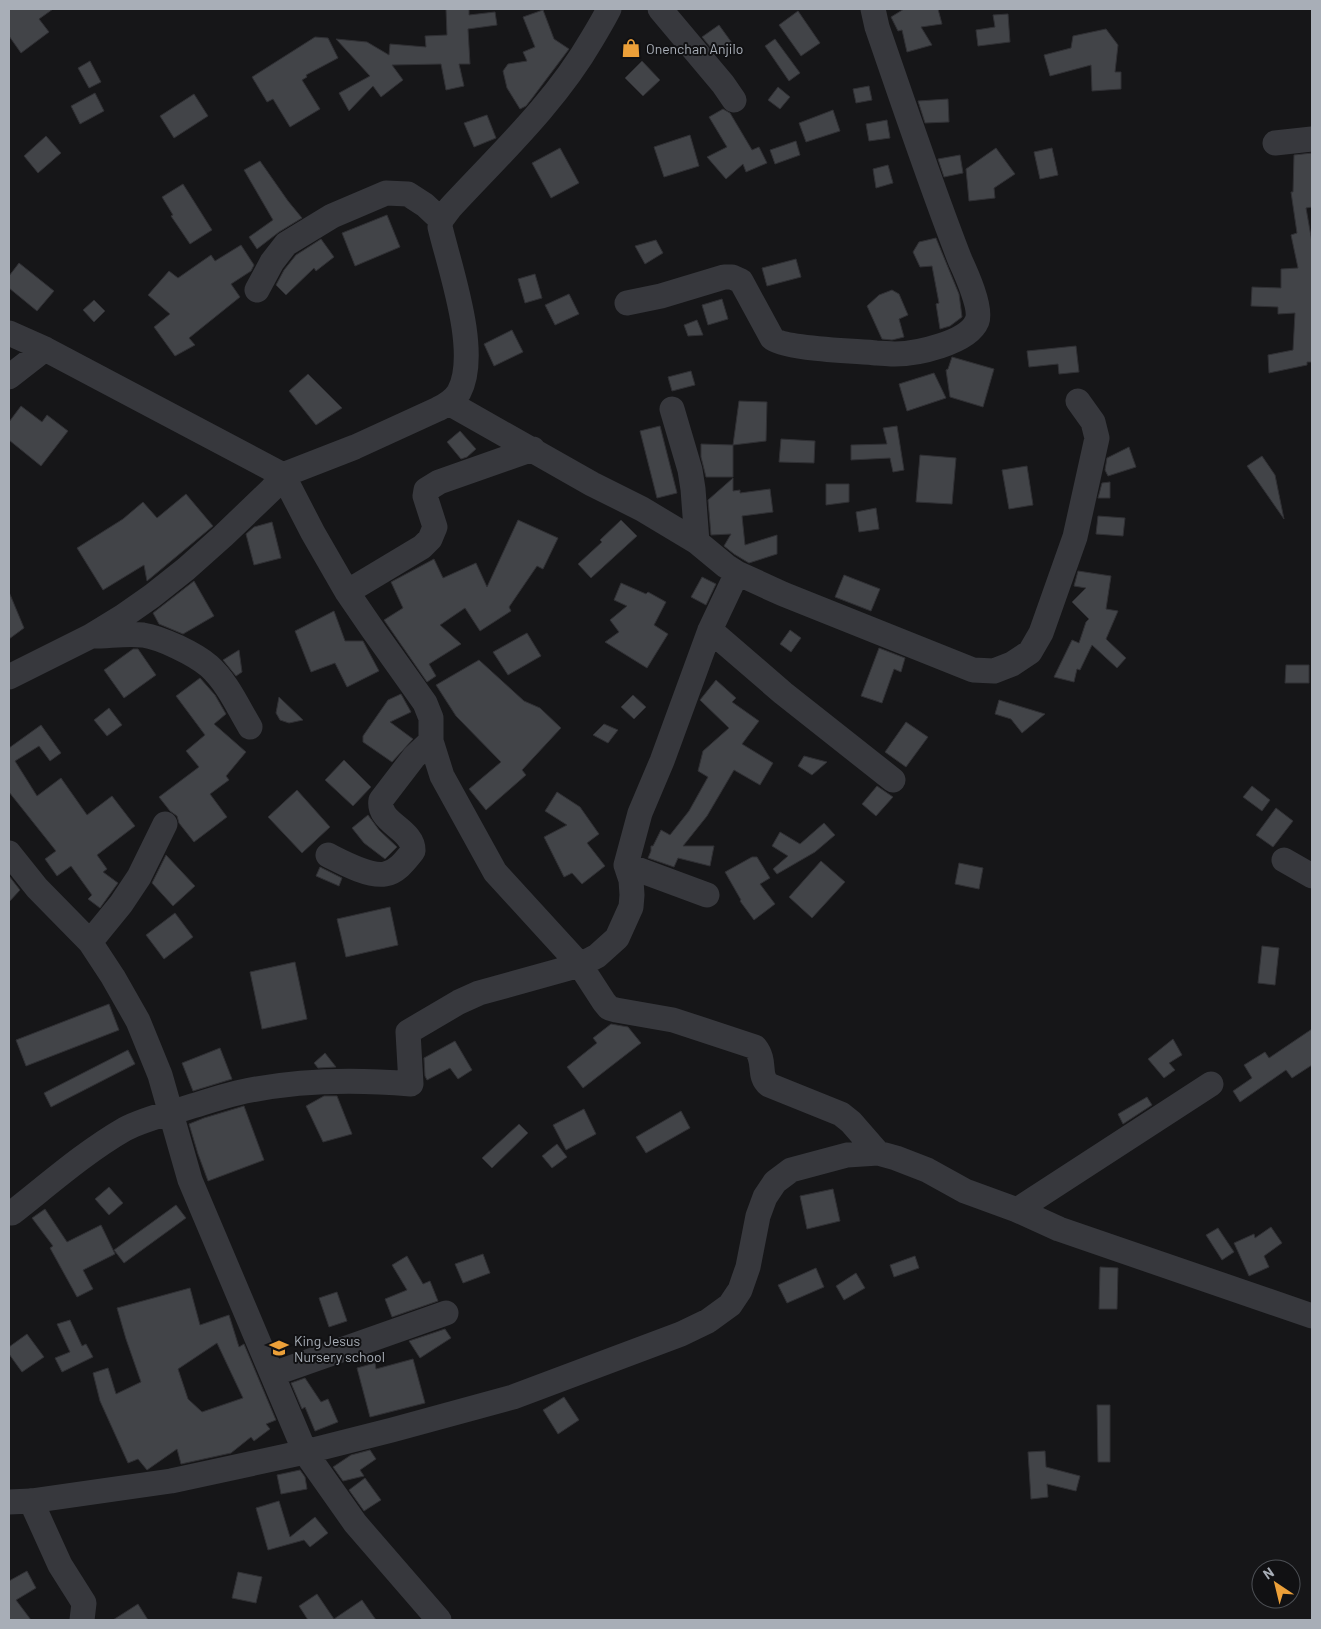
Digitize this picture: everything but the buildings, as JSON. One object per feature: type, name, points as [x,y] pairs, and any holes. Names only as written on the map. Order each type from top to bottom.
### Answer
[{"type":"street","points":[[9,678],[91,636],[122,617],[186,569],[253,507],[283,475],[355,447],[449,402],[458,394],[464,380],[466,366],[464,334],[457,291],[440,227],[442,220],[450,208],[542,110],[562,85],[583,55],[609,9]]},
{"type":"street","points":[[660,9],[723,84],[734,100]]},
{"type":"street","points":[[626,303],[661,296],[724,277],[732,277],[741,282],[772,338],[778,342],[812,348],[896,354],[936,347],[958,338],[971,330],[977,320],[977,307],[924,165],[877,27],[873,9]]},
{"type":"street","points":[[1274,143],[1312,140]]},
{"type":"street","points":[[257,290],[272,262],[286,244],[332,216],[386,193],[408,194],[442,220]]},
{"type":"street","points":[[9,333],[45,349],[283,475],[313,533],[347,592],[425,703],[431,718],[431,741],[442,776],[495,872],[580,965],[609,1008],[673,1020],[754,1046],[762,1058],[763,1077],[769,1086],[841,1114],[851,1122],[878,1153]]},
{"type":"street","points":[[9,377],[45,349]]},
{"type":"street","points":[[449,402],[698,542],[726,566],[737,572],[782,594],[973,670],[994,671],[1012,664],[1030,652],[1041,633],[1076,537],[1097,438],[1093,422],[1078,401]]},
{"type":"street","points":[[672,409],[690,470],[698,542]]},
{"type":"street","points":[[347,592],[422,547],[430,539],[435,527],[425,496],[426,490],[439,482],[533,449]]},
{"type":"street","points":[[12,1213],[70,1167],[116,1135],[139,1122],[238,1093],[273,1087],[370,1081],[411,1084],[408,1032],[459,1002],[479,993],[580,965],[597,956],[616,938],[631,907],[631,880],[626,865],[640,814],[662,761],[710,630],[737,572]]},
{"type":"street","points":[[710,630],[783,693],[893,780]]},
{"type":"street","points":[[91,636],[141,635],[158,639],[182,650],[208,666],[222,682],[250,726]]},
{"type":"street","points":[[328,855],[372,874],[384,874],[402,865],[412,852],[412,843],[383,814],[380,800],[414,757],[431,741]]},
{"type":"street","points":[[90,942],[139,876],[165,824]]},
{"type":"street","points":[[9,853],[37,888],[90,942],[138,1021],[160,1074],[190,1180],[305,1452],[355,1523],[439,1620]]},
{"type":"street","points":[[1284,860],[1312,876]]},
{"type":"street","points":[[626,865],[707,895]]},
{"type":"street","points":[[1017,1210],[1211,1084]]},
{"type":"street","points":[[82,1620],[84,1603],[20,1502],[171,1480],[305,1452],[512,1397],[681,1334],[708,1321],[730,1305],[740,1290],[748,1268],[758,1216],[765,1197],[775,1182],[791,1170],[847,1155],[878,1153],[896,1158],[927,1170],[965,1191],[1017,1210],[1059,1229],[1312,1316]]},
{"type":"street","points":[[273,1374],[446,1313]]},
{"type":"place","name":"Onenchan Anjilo","points":[[631,48]]},
{"type":"place","name":"King Jesus Nursery school","points":[[279,1348]]}]
